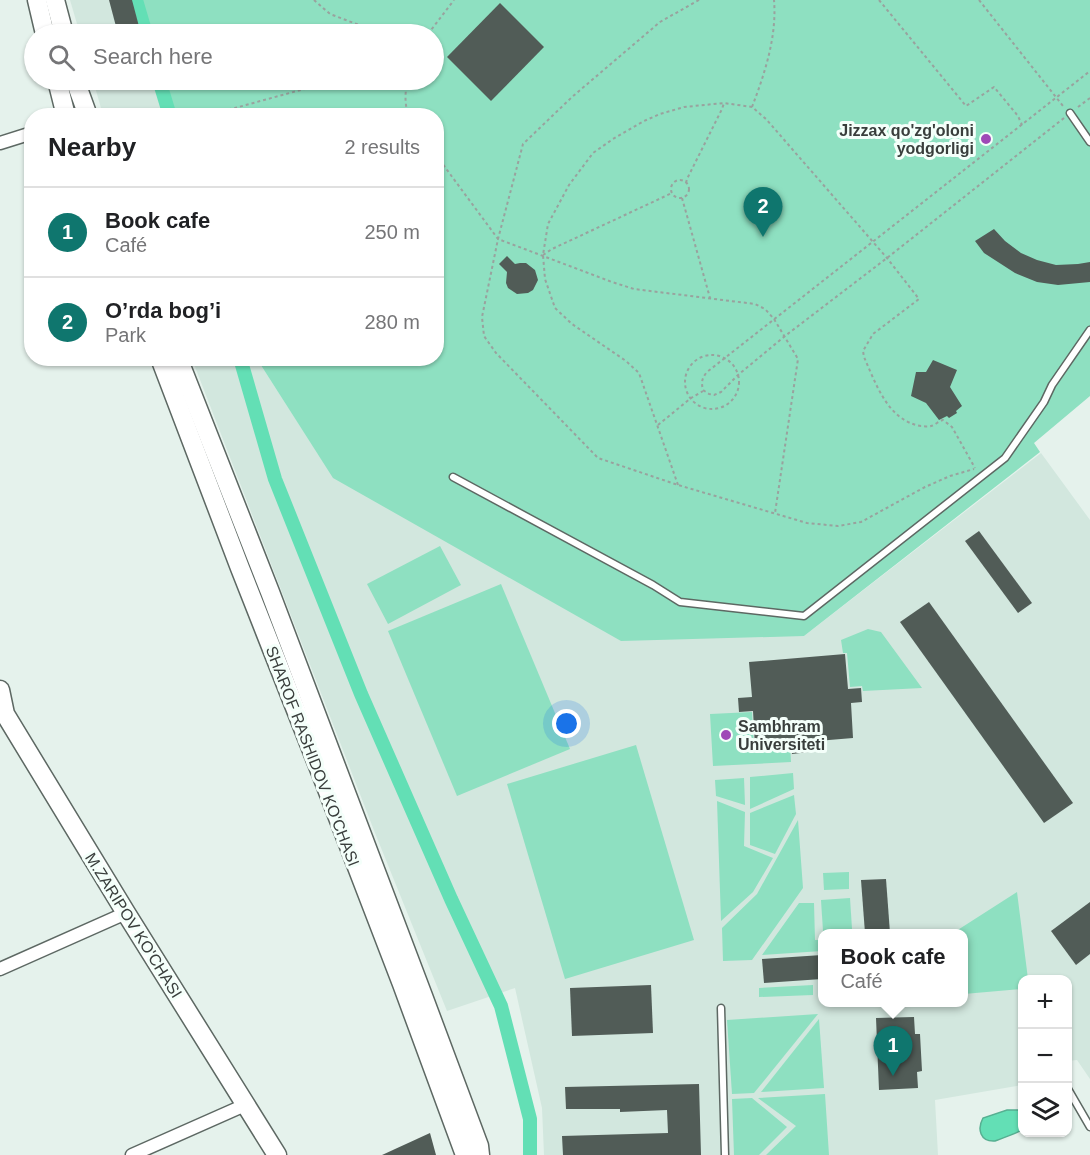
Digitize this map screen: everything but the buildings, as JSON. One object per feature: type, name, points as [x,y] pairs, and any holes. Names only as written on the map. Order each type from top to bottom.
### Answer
[{"type":"street","points":[[37,0],[43,24]]},
{"type":"street","points":[[55,0],[61,24]]},
{"type":"street","points":[[60,90],[64,108]]},
{"type":"street","points":[[79,90],[85,108]]},
{"type":"street","points":[[0,143],[24,136]]},
{"type":"street","name":"SHAROF RASHIDOV KO'CHASI","points":[[163,366],[402,984],[465,1155]]},
{"type":"street","points":[[181,366],[270,592],[479,1146],[480,1155]]},
{"type":"street","name":"M.ZARIPOV KO'CHASI","points":[[0,690],[3,716],[277,1155]]},
{"type":"street","points":[[0,969],[126,913]]},
{"type":"street","points":[[132,1155],[245,1105]]},
{"type":"lane","points":[[1070,113],[1090,142]]},
{"type":"lane","points":[[453,477],[653,585],[680,602],[804,616],[1005,458],[1090,330]]},
{"type":"lane","points":[[721,1008],[725,1155]]},
{"type":"lane","points":[[1072,1096],[1090,1127]]},
{"type":"path","points":[[314,0],[330,14],[355,24]]},
{"type":"path","points":[[436,24],[454,0]]},
{"type":"path","points":[[699,0],[660,22],[572,97],[523,144],[498,238],[482,316],[484,336],[496,354],[597,458],[807,523],[838,526],[861,522],[925,487],[982,466]]},
{"type":"path","points":[[752,107],[761,84],[772,39],[774,0]]},
{"type":"path","points":[[879,0],[966,106],[994,87],[1018,116],[1022,125]]},
{"type":"path","points":[[979,0],[1070,113]]},
{"type":"path","points":[[1090,71],[703,376],[704,390],[709,394],[717,394],[785,336],[1090,98]]},
{"type":"path","points":[[235,108],[301,90]]},
{"type":"path","points":[[406,90],[406,108]]},
{"type":"path","points":[[678,484],[639,373],[626,361],[572,324],[555,308],[545,279],[543,255],[548,224],[569,185],[593,153],[634,127],[660,114],[684,107],[724,104],[752,107],[766,119],[887,258],[919,299],[873,334],[863,351],[864,357],[878,388],[897,415],[912,424],[929,427],[943,420],[952,427],[975,468]]},
{"type":"path","points":[[672,192],[678,198],[688,194],[687,179],[724,104]]},
{"type":"path","points":[[444,166],[498,238],[612,282],[634,288],[755,304],[765,309],[774,319],[798,359],[775,513]]},
{"type":"path","points":[[672,192],[675,182],[686,183]]},
{"type":"path","points":[[543,255],[672,192]]},
{"type":"path","points":[[682,198],[710,298]]},
{"type":"path","points":[[711,355],[725,359],[734,367],[738,375],[737,392],[726,405],[709,409],[701,407],[691,398],[685,387],[688,370],[701,357],[711,355]]},
{"type":"path","points":[[658,425],[704,390]]},
{"type":"shaded area","points":[[70,0],[139,0],[146,24],[77,24]]},
{"type":"shaded area","points":[[139,0],[1090,0],[1090,396],[1034,443],[1040,452],[804,636],[621,641],[333,478],[261,366],[444,366],[444,108],[172,108],[165,90],[444,90],[444,24],[146,24]]},
{"type":"shaded area","points":[[96,90],[165,90],[171,108],[101,108]]},
{"type":"shaded area","name":"Sambhram Universiteti","points":[[195,366],[261,366],[318,454],[804,636],[1041,453],[1090,520],[1090,1079],[1077,1060],[1072,1061],[1072,975],[1018,975],[1018,1086],[935,1100],[938,1155],[544,1155],[542,1108],[515,988],[447,1011],[375,833]]},
{"type":"shaded area","points":[[440,546],[461,585],[388,624],[367,584]]},
{"type":"shaded area","points":[[501,584],[570,749],[457,796],[388,631]]},
{"type":"shaded area","points":[[868,629],[881,632],[922,688],[863,691],[862,686],[850,687],[847,653],[843,653],[841,640]]},
{"type":"shaded area","points":[[752,712],[754,747],[790,745],[791,762],[713,766],[710,714]]},
{"type":"shaded area","points":[[636,745],[694,940],[565,979],[507,784]]},
{"type":"shaded area","points":[[793,773],[794,789],[750,809],[750,777]]},
{"type":"shaded area","points":[[744,778],[745,805],[716,796],[715,780]]},
{"type":"shaded area","points":[[794,795],[796,814],[775,854],[750,845],[750,813]]},
{"type":"shaded area","points":[[717,801],[745,812],[744,846],[773,858],[753,892],[721,921]]},
{"type":"shaded area","points":[[798,820],[803,888],[752,960],[723,961],[722,928],[757,894]]},
{"type":"shaded area","points":[[849,872],[849,889],[824,890],[823,873]]},
{"type":"shaded area","points":[[1017,892],[1027,975],[1018,975],[1018,989],[968,994],[968,929],[959,929]]},
{"type":"shaded area","points":[[850,898],[852,929],[823,929],[821,900]]},
{"type":"shaded area","points":[[799,903],[814,903],[815,940],[818,940],[818,951],[762,955]]},
{"type":"shaded area","points":[[813,985],[813,995],[759,997],[759,988]]},
{"type":"shaded area","points":[[818,1014],[754,1093],[732,1094],[727,1020]]},
{"type":"shaded area","points":[[819,1019],[824,1088],[761,1092]]},
{"type":"shaded area","points":[[825,1094],[829,1155],[766,1155],[796,1126],[758,1098]]},
{"type":"shaded area","points":[[752,1098],[787,1127],[759,1155],[734,1155],[732,1099]]},
{"type":"shaded area","points":[[1007,1110],[1018,1110],[1018,1132],[990,1141],[981,1134],[983,1118]]},
{"type":"waterway","points":[[136,0],[143,24]]},
{"type":"waterway","points":[[162,90],[168,108]]},
{"type":"waterway","points":[[242,366],[275,479],[361,694],[451,899],[501,1006],[530,1119],[530,1155]]},
{"type":"place","name":"Jizzax qo'zg'oloni yodgorligi","points":[[986,139]]},
{"type":"place","name":"O’rda bog’i","points":[[763,237]]},
{"type":"place","name":"Sambhram Universiteti","points":[[726,735]]},
{"type":"place","name":"Book cafe","points":[[893,1076]]}]
